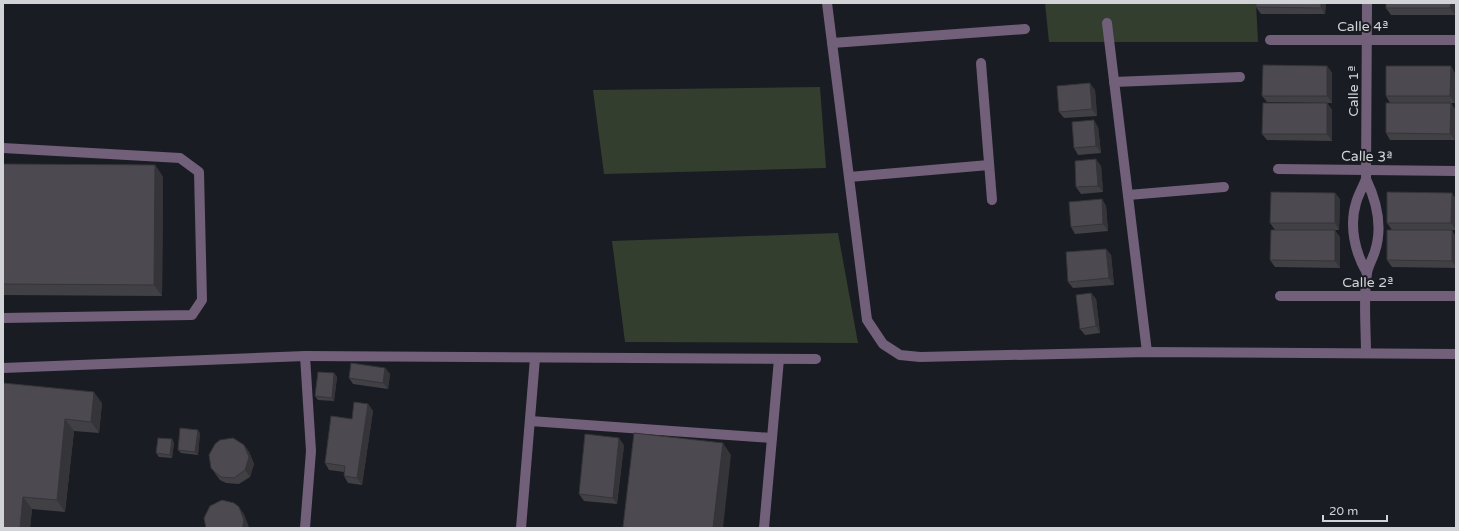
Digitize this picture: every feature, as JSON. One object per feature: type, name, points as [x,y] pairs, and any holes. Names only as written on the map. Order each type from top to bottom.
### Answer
[{"type":"street","points":[[827,3],[867,320],[883,344],[900,355],[920,357],[1148,352],[1456,354]]},
{"type":"street","name":"Calle 1ª","points":[[1366,273],[1359,261],[1354,242],[1354,219],[1356,203],[1366,174],[1367,3]]},
{"type":"street","points":[[1107,23],[1148,352]]},
{"type":"street","points":[[832,43],[1025,29]]},
{"type":"street","name":"Calle 4ª","points":[[1270,40],[1456,40]]},
{"type":"street","points":[[981,63],[992,200]]},
{"type":"street","points":[[1114,82],[1240,77]]},
{"type":"street","points":[[3,148],[180,158],[199,172],[202,300],[192,315],[3,318]]},
{"type":"street","points":[[849,177],[989,165]]},
{"type":"street","name":"Calle 3ª","points":[[1278,169],[1366,174],[1456,171]]},
{"type":"street","name":"Calle 1ª","points":[[1366,174],[1378,213],[1376,250],[1366,273],[1366,353]]},
{"type":"street","points":[[1128,195],[1224,187]]},
{"type":"street","name":"Calle 2ª","points":[[1280,296],[1456,296]]},
{"type":"street","points":[[304,528],[310,451],[305,356]]},
{"type":"street","points":[[3,368],[305,356],[816,359]]},
{"type":"street","points":[[521,528],[535,358]]},
{"type":"street","points":[[764,528],[780,359]]},
{"type":"street","points":[[530,421],[772,438]]},
{"type":"green space","points":[[1045,3],[1256,3],[1258,42],[1049,42]]},
{"type":"green space","points":[[820,87],[826,168],[604,174],[593,90]]},
{"type":"green space","points":[[838,233],[858,343],[625,342],[612,241]]},
{"type":"building","points":[[1256,3],[1321,3],[1321,8],[1256,7]]},
{"type":"building","points":[[1386,3],[1451,3],[1450,8],[1386,8]]},
{"type":"building","points":[[1263,65],[1327,66],[1327,96],[1262,96]]},
{"type":"building","points":[[1386,66],[1451,66],[1450,96],[1386,96]]},
{"type":"building","points":[[1090,83],[1092,109],[1059,112],[1057,86]]},
{"type":"building","points":[[1263,103],[1327,103],[1327,134],[1262,134]]},
{"type":"building","points":[[1386,103],[1451,103],[1450,134],[1386,133]]},
{"type":"building","points":[[1094,120],[1096,146],[1074,148],[1072,122]]},
{"type":"building","points":[[1096,159],[1098,186],[1076,187],[1075,161]]},
{"type":"building","points":[[3,164],[155,165],[154,285],[3,284]]},
{"type":"building","points":[[1271,192],[1335,193],[1335,223],[1270,223]]},
{"type":"building","points":[[1387,192],[1452,193],[1451,223],[1387,223]]},
{"type":"building","points":[[1102,199],[1103,224],[1071,227],[1069,202]]},
{"type":"building","points":[[1271,230],[1335,230],[1335,261],[1270,260]]},
{"type":"building","points":[[1387,230],[1452,230],[1452,261],[1387,260]]},
{"type":"building","points":[[1106,249],[1109,278],[1068,282],[1066,252]]},
{"type":"building","points":[[1091,293],[1096,326],[1080,329],[1076,295]]},
{"type":"building","points":[[351,363],[385,368],[383,383],[349,378]]},
{"type":"building","points":[[318,372],[334,373],[332,398],[315,396]]},
{"type":"building","points":[[3,383],[94,392],[91,422],[65,419],[57,500],[23,497],[20,528],[3,528]]},
{"type":"building","points":[[354,402],[368,404],[357,478],[344,476],[345,466],[325,463],[331,416],[352,419]]},
{"type":"building","points":[[180,428],[198,430],[195,452],[178,450]]},
{"type":"building","points":[[634,433],[723,443],[713,528],[623,527]]},
{"type":"building","points":[[585,434],[619,438],[613,498],[579,494]]},
{"type":"building","points":[[158,438],[172,439],[170,455],[156,453]]},
{"type":"building","points":[[233,438],[244,445],[249,457],[245,470],[234,478],[221,477],[211,468],[209,455],[215,444],[220,440]]},
{"type":"building","points":[[222,500],[234,503],[239,507],[244,520],[242,528],[206,528],[204,518],[210,506]]}]
